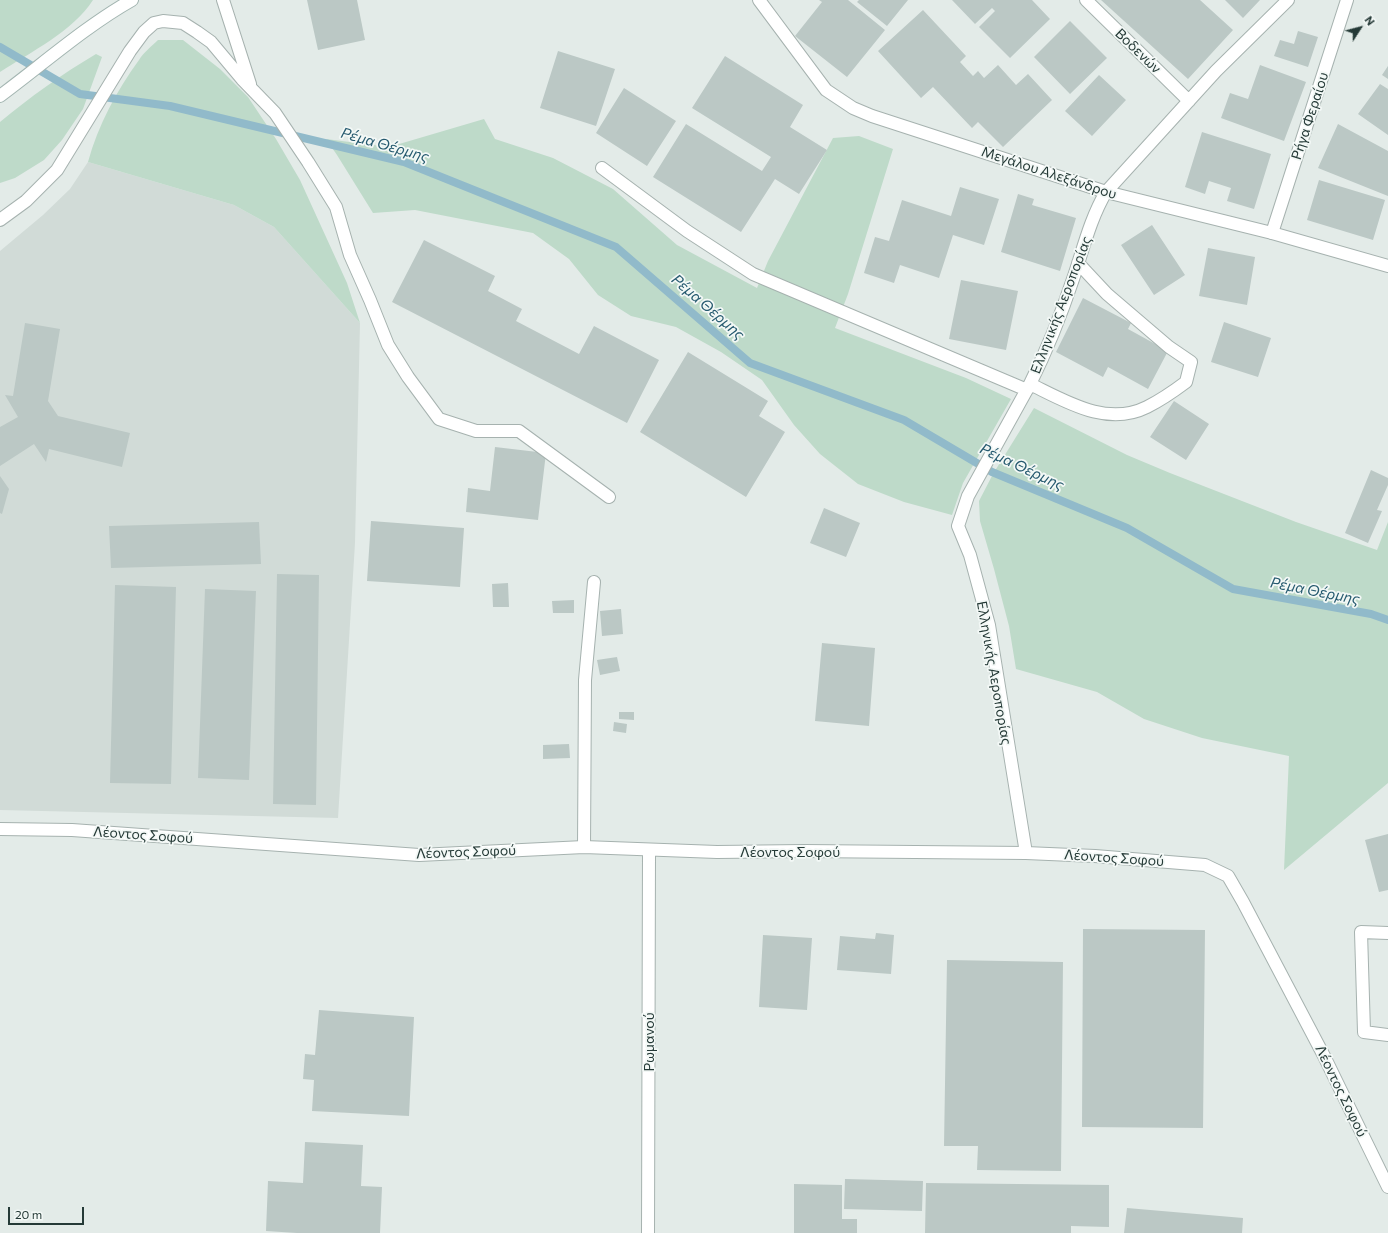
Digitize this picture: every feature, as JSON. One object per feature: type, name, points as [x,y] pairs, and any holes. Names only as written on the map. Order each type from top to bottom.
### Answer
[{"type":"street","points":[[0,96],[115,10],[132,0]]},
{"type":"street","points":[[223,0],[251,89]]},
{"type":"street","name":"Μεγάλου Αλεξάνδρου","points":[[759,0],[826,90],[853,108],[872,116],[1106,192],[1272,233],[1388,266]]},
{"type":"street","name":"Βοδενών","points":[[1086,0],[1190,101]]},
{"type":"street","name":"Ελληνικής Αεροπορίας","points":[[1026,853],[989,625],[970,555],[958,526],[968,496],[1029,387],[1047,348],[1094,215],[1106,192],[1230,57],[1288,0]]},
{"type":"street","name":"Ρήγα Φεραίου","points":[[1272,233],[1347,0]]},
{"type":"street","points":[[0,220],[26,201],[57,170],[144,32],[154,23],[163,21],[183,23],[211,42],[251,89],[275,113],[308,162],[336,207],[350,255],[388,345],[408,376],[440,419],[476,431],[519,431],[609,497]]},
{"type":"street","points":[[602,168],[687,232],[753,274],[1078,407],[1108,415],[1128,414],[1158,401],[1186,382],[1191,362],[1169,347],[1107,294],[1078,263]]},
{"type":"street","points":[[584,847],[585,680],[594,582]]},
{"type":"street","name":"Λέοντος Σοφού","points":[[0,829],[72,830],[419,855],[584,847],[649,851],[717,852],[804,851],[1026,853],[1095,856],[1206,865],[1228,876],[1243,902],[1324,1056],[1388,1187]]},
{"type":"street","name":"Ρωμανού","points":[[648,1233],[649,851]]},
{"type":"street","points":[[1388,933],[1361,932],[1364,1032],[1388,1034]]},
{"type":"shaded area","points":[[88,162],[234,205],[274,227],[360,323],[355,543],[338,818],[0,810],[0,251],[43,215],[70,189]]},
{"type":"green space","points":[[0,0],[93,0],[85,11],[63,31],[38,49],[0,72]]},
{"type":"green space","points":[[158,40],[183,40],[220,69],[248,97],[276,139],[300,180],[347,283],[360,323],[274,227],[234,205],[88,162],[97,135],[109,108],[141,57]]},
{"type":"green space","points":[[96,54],[102,57],[83,109],[62,140],[44,160],[15,178],[0,183],[0,122],[46,86]]},
{"type":"green space","points":[[484,119],[495,139],[553,158],[613,189],[677,245],[757,288],[768,261],[833,138],[859,136],[893,149],[848,294],[835,328],[966,378],[1011,399],[963,483],[952,515],[904,502],[858,484],[820,454],[794,425],[762,380],[721,352],[676,327],[631,316],[598,295],[569,259],[533,233],[415,210],[373,213],[326,139],[389,147]]},
{"type":"green space","points":[[1034,408],[1127,455],[1170,473],[1296,522],[1377,550],[1388,522],[1388,783],[1284,870],[1289,756],[1202,738],[1144,719],[1097,692],[1016,669],[1009,626],[980,521],[979,501],[993,474]]},
{"type":"building","points":[[307,0],[357,0],[365,40],[318,50]]},
{"type":"building","points":[[819,0],[848,0],[885,30],[847,77],[795,36],[822,2]]},
{"type":"building","points":[[859,0],[908,0],[887,26],[857,2]]},
{"type":"building","points":[[952,0],[1032,0],[1050,19],[1010,58],[979,27],[995,11],[992,8],[975,24]]},
{"type":"building","points":[[1101,0],[1200,0],[1233,30],[1188,79]]},
{"type":"building","points":[[1225,0],[1260,0],[1243,18]]},
{"type":"building","points":[[923,10],[966,56],[960,62],[973,76],[978,71],[984,78],[998,65],[1016,85],[1028,74],[1052,100],[1003,147],[978,122],[972,128],[933,87],[921,98],[878,51]]},
{"type":"building","points":[[1070,21],[1107,58],[1070,94],[1034,57]]},
{"type":"building","points":[[1298,31],[1318,37],[1308,67],[1274,56],[1280,40],[1294,44]]},
{"type":"building","points":[[558,51],[615,69],[596,126],[540,108]]},
{"type":"building","points":[[725,56],[803,105],[790,127],[827,150],[799,194],[775,179],[741,232],[653,177],[686,124],[762,171],[771,157],[692,108]]},
{"type":"building","points":[[1260,65],[1306,82],[1284,141],[1221,118],[1230,93],[1248,99]]},
{"type":"building","points":[[1388,66],[1388,79],[1382,75]]},
{"type":"building","points":[[1099,75],[1126,100],[1092,136],[1065,111]]},
{"type":"building","points":[[1380,84],[1388,89],[1388,135],[1358,114]]},
{"type":"building","points":[[624,88],[676,121],[647,166],[596,133]]},
{"type":"building","points":[[1338,124],[1388,151],[1388,196],[1318,168]]},
{"type":"building","points":[[1202,132],[1271,154],[1254,209],[1227,201],[1231,188],[1209,181],[1205,194],[1185,187]]},
{"type":"building","points":[[1319,180],[1385,200],[1373,240],[1307,220]]},
{"type":"building","points":[[960,187],[999,199],[984,245],[953,235],[939,278],[900,265],[894,283],[864,273],[875,237],[889,241],[902,200],[951,216]]},
{"type":"building","points":[[1018,194],[1034,199],[1032,205],[1076,218],[1060,271],[1001,252]]},
{"type":"building","points":[[1152,225],[1185,275],[1154,295],[1121,245]]},
{"type":"building","points":[[424,240],[495,276],[488,291],[522,309],[516,321],[579,354],[594,326],[659,360],[627,423],[392,302]]},
{"type":"building","points":[[1208,248],[1255,257],[1247,305],[1199,296]]},
{"type":"building","points":[[961,280],[1018,291],[1006,350],[949,339]]},
{"type":"building","points":[[1083,298],[1131,323],[1128,329],[1168,351],[1148,389],[1108,367],[1103,377],[1056,352]]},
{"type":"building","points":[[1224,322],[1271,338],[1258,377],[1211,362]]},
{"type":"building","points":[[25,323],[60,329],[48,401],[58,416],[130,433],[122,467],[49,449],[46,462],[34,444],[0,466],[0,427],[18,417],[5,395],[13,396]]},
{"type":"building","points":[[688,352],[768,401],[759,416],[785,432],[746,497],[640,432]]},
{"type":"building","points":[[1174,401],[1209,424],[1186,460],[1150,437]]},
{"type":"building","points":[[495,447],[546,453],[538,520],[466,512],[468,488],[490,491]]},
{"type":"building","points":[[1371,470],[1388,478],[1388,485],[1377,510],[1382,511],[1368,543],[1345,533]]},
{"type":"building","points":[[0,476],[9,489],[2,514],[0,513]]},
{"type":"building","points":[[824,508],[860,523],[846,557],[810,543]]},
{"type":"building","points":[[371,521],[464,528],[460,587],[367,581]]},
{"type":"building","points":[[259,522],[261,564],[111,568],[109,526]]},
{"type":"building","points":[[277,574],[319,575],[316,805],[273,804]]},
{"type":"building","points":[[508,583],[509,607],[493,607],[492,584]]},
{"type":"building","points":[[115,585],[176,587],[171,784],[110,783]]},
{"type":"building","points":[[205,589],[256,591],[249,780],[198,778]]},
{"type":"building","points":[[574,600],[574,613],[553,613],[552,601]]},
{"type":"building","points":[[621,609],[623,634],[602,636],[600,611]]},
{"type":"building","points":[[822,643],[875,648],[869,726],[815,721]]},
{"type":"building","points":[[617,657],[620,671],[600,675],[597,660]]},
{"type":"building","points":[[619,712],[634,712],[634,720],[619,719]]},
{"type":"building","points":[[614,722],[627,724],[626,733],[613,731]]},
{"type":"building","points":[[569,744],[570,758],[543,759],[543,745]]},
{"type":"building","points":[[1388,834],[1388,890],[1379,892],[1365,840]]},
{"type":"building","points":[[1083,929],[1205,930],[1203,1128],[1082,1127]]},
{"type":"building","points":[[876,933],[894,935],[891,974],[837,970],[840,936],[875,939]]},
{"type":"building","points":[[763,935],[812,938],[807,1010],[759,1007]]},
{"type":"building","points":[[947,960],[1063,962],[1061,1171],[977,1170],[978,1146],[944,1146]]},
{"type":"building","points":[[319,1010],[414,1017],[409,1116],[312,1111],[314,1080],[303,1079],[305,1054],[315,1055]]},
{"type":"building","points":[[305,1142],[363,1145],[361,1186],[382,1187],[380,1233],[297,1233],[266,1231],[268,1181],[303,1183]]},
{"type":"building","points":[[845,1179],[923,1181],[922,1211],[844,1209]]},
{"type":"building","points":[[926,1183],[1109,1185],[1109,1227],[1071,1226],[1071,1233],[925,1233]]},
{"type":"building","points":[[794,1184],[842,1185],[842,1219],[857,1219],[857,1233],[794,1233]]},
{"type":"building","points":[[1127,1208],[1243,1218],[1242,1233],[1124,1233]]},
{"type":"waterway","name":"Ρέμα Θέρμης","points":[[0,47],[80,94],[170,106],[404,162],[616,247],[750,363],[904,420],[992,472],[1127,528],[1233,589],[1371,614],[1388,620]]}]
